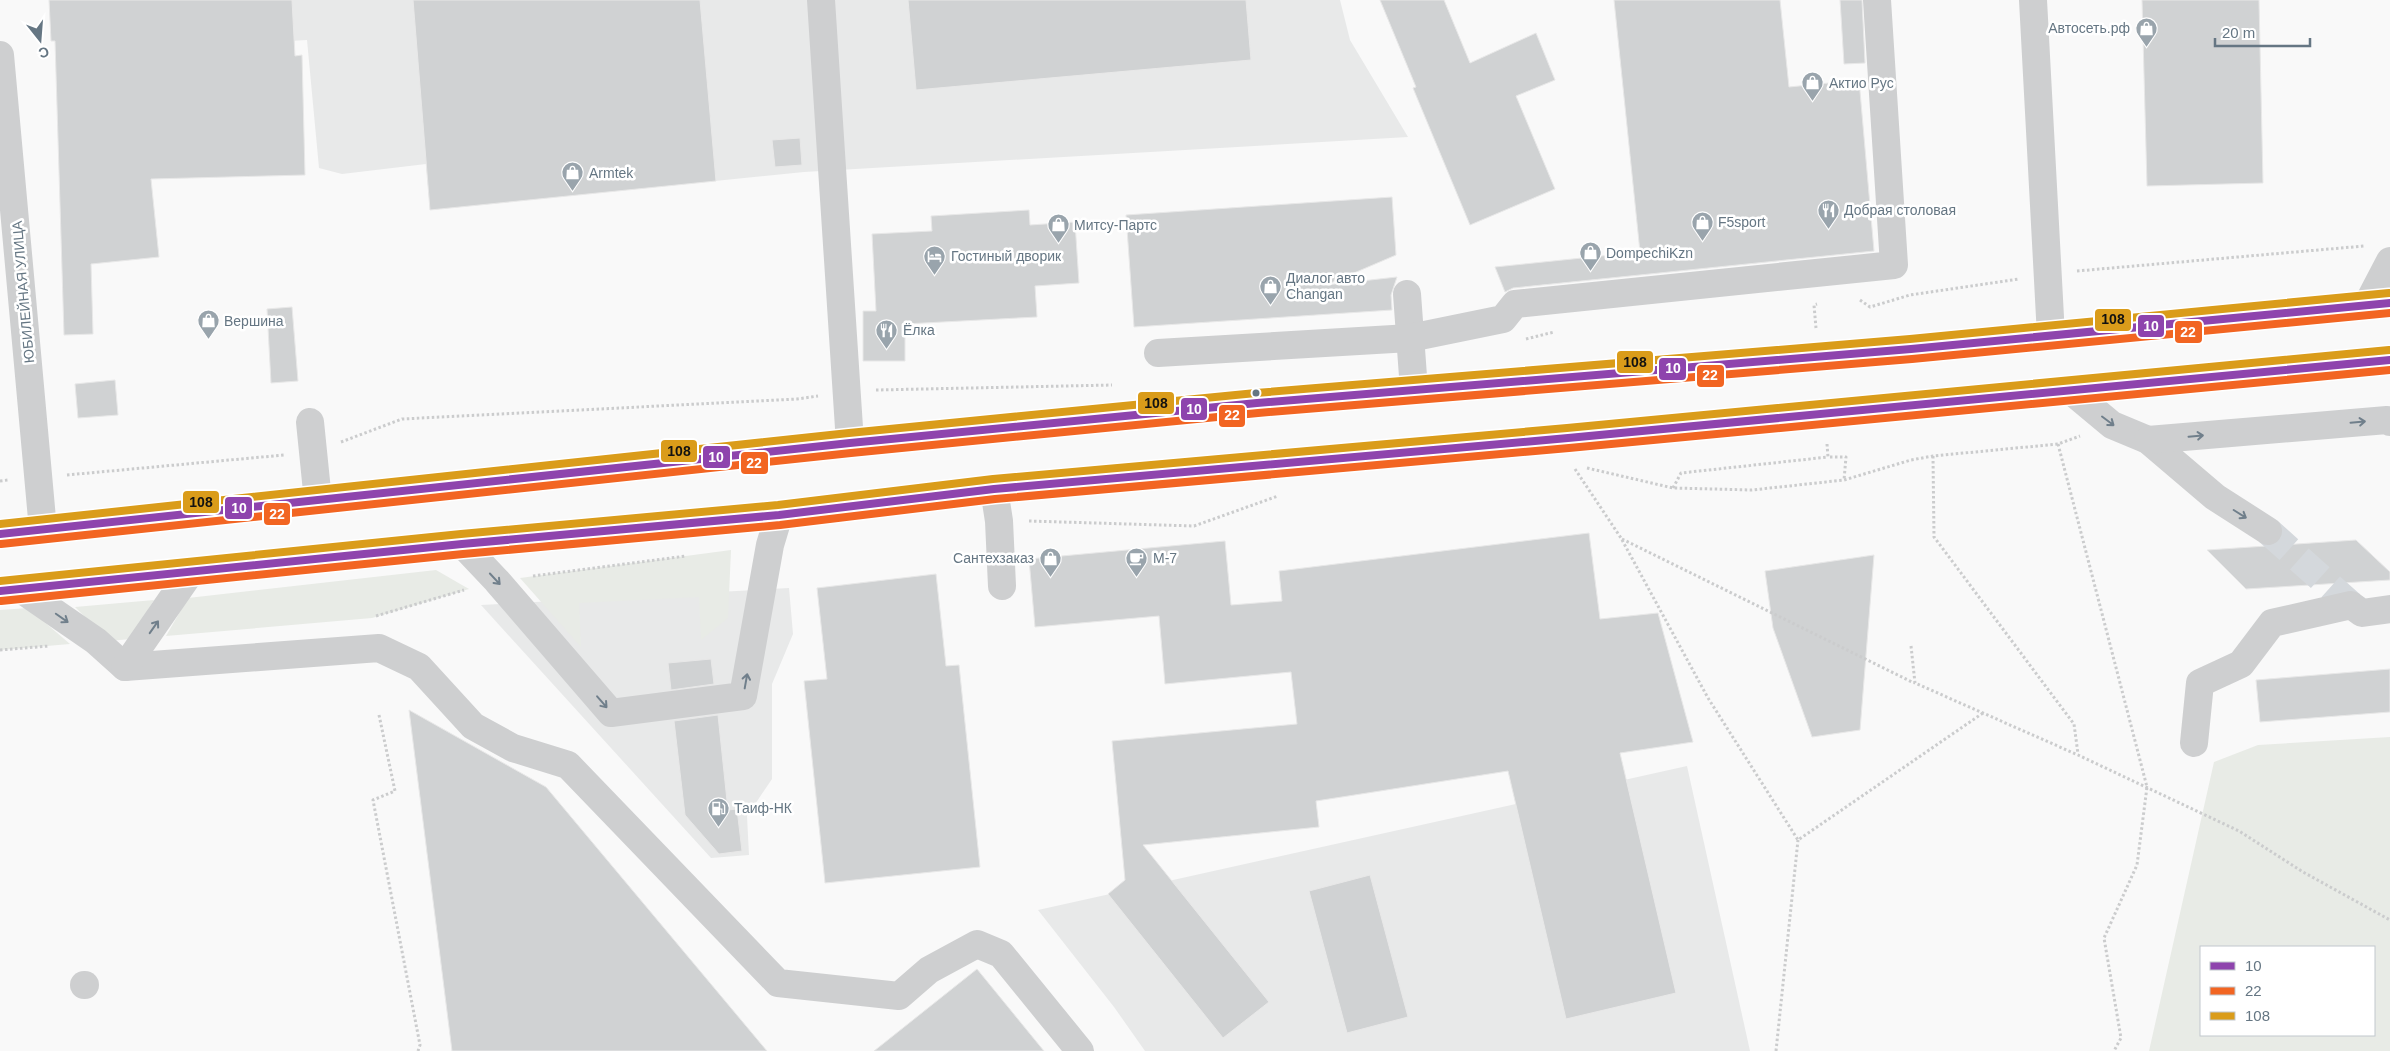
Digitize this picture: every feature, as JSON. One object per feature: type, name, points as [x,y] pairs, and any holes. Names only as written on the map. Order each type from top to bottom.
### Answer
[{"type":"main road","points":[[0,534],[850,443],[1414,390],[1911,350],[2378,304]]},
{"type":"main road","points":[[11,590],[190,574],[462,544],[779,515],[994,489],[2390,360]]},
{"type":"street","points":[[821,0],[850,443]]},
{"type":"street","points":[[1158,353],[1410,338],[1503,319],[1515,304],[1894,265],[1877,0]]},
{"type":"street","points":[[2033,0],[2052,336]]},
{"type":"street","name":"ЮБИЛЕЙНАЯ УЛИЦА","points":[[0,55],[43,530]]},
{"type":"street","points":[[2378,304],[2390,261]]},
{"type":"street","points":[[1407,294],[1414,390]]},
{"type":"street","points":[[2070,390],[2112,425],[2148,440],[2215,498],[2268,531]]},
{"type":"street","points":[[2148,440],[2387,420],[2390,422]]},
{"type":"street","points":[[310,422],[318,501]]},
{"type":"street","points":[[994,489],[999,521],[1002,586]]},
{"type":"street","points":[[462,544],[497,581],[611,713],[743,696],[770,546],[779,515]]},
{"type":"street","points":[[125,667],[190,574]]},
{"type":"street","points":[[11,590],[96,641],[125,667],[379,648],[419,667],[473,726],[514,748],[568,765],[778,983],[899,996],[929,970],[977,944],[1001,954],[1080,1051]]},
{"type":"street","points":[[2194,742],[2200,683],[2240,664],[2272,623],[2351,605],[2362,613],[2390,609]]},
{"type":"path","points":[[1566,470],[1585,468],[1673,488],[1752,490],[1844,480],[1911,460],[1933,456],[2058,444],[2147,787],[2137,865],[2104,938],[2121,1038],[2114,1051]]},
{"type":"path","points":[[1933,456],[1934,537],[2074,724],[2078,755]]},
{"type":"path","points":[[1673,488],[1681,473],[1828,457]]},
{"type":"path","points":[[1844,480],[1846,457]]},
{"type":"path","points":[[1575,469],[1621,538],[1708,698],[1798,840],[1776,1051]]},
{"type":"path","points":[[999,521],[1194,526],[1278,495]]},
{"type":"path","points":[[1621,538],[1915,684],[2078,755],[2239,831],[2303,872],[2390,920]]},
{"type":"path","points":[[529,576],[692,555]]},
{"type":"path","points":[[372,618],[469,589]]},
{"type":"path","points":[[0,650],[52,645]]},
{"type":"path","points":[[1910,646],[1915,684]]},
{"type":"path","points":[[1798,840],[1983,713]]},
{"type":"path","points":[[380,715],[395,792],[373,800],[420,1045],[418,1051]]},
{"type":"shaded area","points":[[75,0],[1340,0],[1350,40],[1408,137],[804,172],[430,210],[426,164],[342,174],[319,168],[307,40],[108,51]]},
{"type":"shaded area","points":[[731,550],[728,618],[701,640],[699,597],[579,603],[581,647],[520,578]]},
{"type":"shaded area","points":[[436,570],[469,589],[372,618],[166,636],[188,598]]},
{"type":"shaded area","points":[[789,588],[793,634],[772,684],[772,779],[747,816],[749,855],[711,858],[481,605]]},
{"type":"shaded area","points":[[154,600],[130,639],[109,641],[75,607]]},
{"type":"shaded area","points":[[28,608],[70,644],[0,650],[0,610]]},
{"type":"shaded area","points":[[2390,737],[2390,1051],[2149,1051],[2214,762],[2258,745]]},
{"type":"shaded area","points":[[1687,766],[1750,1051],[1145,1051],[1114,1007],[1038,910]]},
{"type":"building","points":[[49,0],[292,0],[295,56],[302,55],[305,175],[151,179],[159,257],[91,264],[93,334],[64,335],[55,41],[51,41]]},
{"type":"building","points":[[413,0],[700,0],[716,181],[430,210]]},
{"type":"building","points":[[908,0],[1246,0],[1251,60],[916,90]]},
{"type":"building","points":[[1380,0],[1444,0],[1470,63],[1536,33],[1555,80],[1516,96],[1555,189],[1470,225],[1413,88],[1416,87]]},
{"type":"building","points":[[1614,0],[1780,0],[1789,87],[1859,80],[1874,251],[1513,288],[1505,292],[1495,267],[1640,252]]},
{"type":"building","points":[[1840,0],[1862,0],[1865,63],[1844,64]]},
{"type":"building","points":[[2142,0],[2259,0],[2263,183],[2147,186]]},
{"type":"building","points":[[800,138],[802,165],[775,167],[772,140]]},
{"type":"building","points":[[1392,197],[1396,255],[1326,285],[1397,277],[1391,295],[1392,310],[1134,327],[1126,215]]},
{"type":"building","points":[[1029,210],[1030,225],[1075,222],[1079,283],[1035,286],[1037,317],[905,324],[905,361],[863,361],[863,311],[876,311],[872,234],[932,231],[931,216]]},
{"type":"building","points":[[292,307],[298,381],[271,383],[267,309]]},
{"type":"building","points":[[115,380],[118,415],[78,418],[75,384]]},
{"type":"building","points":[[1589,533],[1600,619],[1658,613],[1693,742],[1620,753],[1676,993],[1566,1019],[1508,771],[1316,801],[1319,827],[1143,845],[1269,1002],[1223,1038],[1108,894],[1125,880],[1112,741],[1297,724],[1291,672],[1165,684],[1159,616],[1035,627],[1029,559],[1225,541],[1231,605],[1282,601],[1279,571]]},
{"type":"building","points":[[2356,540],[2390,572],[2390,580],[2246,589],[2207,550]]},
{"type":"building","points":[[1874,555],[1860,730],[1812,737],[1773,628],[1765,571]]},
{"type":"building","points":[[936,574],[946,666],[959,665],[980,867],[825,883],[804,681],[827,679],[817,588]]},
{"type":"building","points":[[711,659],[714,684],[671,690],[668,663]]},
{"type":"building","points":[[2390,669],[2390,712],[2260,722],[2256,680]]},
{"type":"building","points":[[409,710],[546,787],[767,1051],[452,1051]]},
{"type":"building","points":[[718,715],[728,810],[737,809],[742,851],[719,854],[685,815],[674,721]]},
{"type":"building","points":[[1370,875],[1408,1017],[1347,1033],[1309,891]]},
{"type":"building","points":[[977,969],[1044,1051],[874,1051]]},
{"type":"tunnel","points":[[2268,531],[2351,605]]},
{"type":"transit line","name":"108","points":[[0,524],[849,433],[1256,393],[1910,339],[2389,293]]},
{"type":"transit line","name":"10","points":[[0,534],[850,443],[1257,403],[1911,349],[2390,303]]},
{"type":"transit line","name":"22","points":[[1,544],[851,453],[1258,413],[1912,359],[2390,313]]},
{"type":"transit line","name":"108","points":[[0,581],[461,534],[778,505],[993,479],[1567,428],[2389,350]]},
{"type":"transit line","name":"10","points":[[0,591],[462,544],[779,515],[994,489],[1568,438],[2390,360]]},
{"type":"transit line","name":"22","points":[[1,601],[463,554],[780,525],[995,499],[1569,448],[2390,370]]},
{"type":"place","name":"Автосеть.рф","points":[[2146,47]]},
{"type":"place","name":"Актио Рус","points":[[1813,102]]},
{"type":"place","name":"Armtek","points":[[573,192]]},
{"type":"place","name":"Добрая столовая","points":[[1828,229]]},
{"type":"place","name":"F5sport","points":[[1702,241]]},
{"type":"place","name":"Митсу-Партс","points":[[1058,244]]},
{"type":"place","name":"DompechiKzn","points":[[1590,272]]},
{"type":"place","name":"Гостиный дворик","points":[[935,275]]},
{"type":"place","name":"Диалог авто Changan","points":[[1270,305]]},
{"type":"place","name":"Вершина","points":[[208,340]]},
{"type":"place","name":"Ёлка","points":[[887,349]]},
{"type":"place","name":"Сантехзаказ","points":[[1050,577]]},
{"type":"place","name":"М-7","points":[[1137,577]]},
{"type":"place","name":"Таиф-НК","points":[[718,827]]}]
